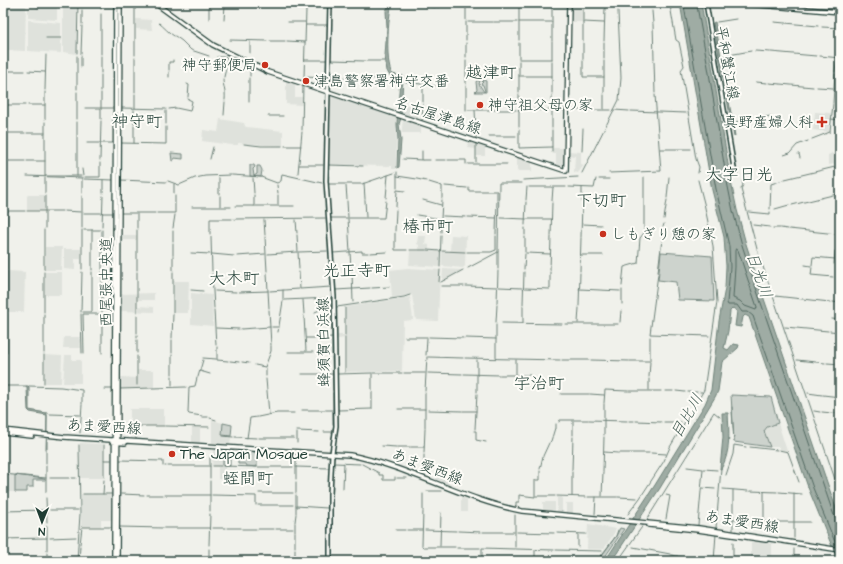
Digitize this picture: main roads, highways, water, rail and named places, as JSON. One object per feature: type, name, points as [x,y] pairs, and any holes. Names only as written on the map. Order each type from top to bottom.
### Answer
[{"type":"main road","name":"西尾張中央道","points":[[116,3],[116,441]]},
{"type":"main road","name":"西尾張中央道","points":[[115,561],[120,3]]},
{"type":"main road","name":"名古屋津島線","points":[[155,3],[213,45],[268,72],[566,171],[568,3]]},
{"type":"main road","name":"蜂須賀白浜線","points":[[330,3],[326,181],[334,306],[336,426],[332,454],[329,520],[330,561]]},
{"type":"main road","points":[[610,3],[736,3],[840,12]]},
{"type":"main road","name":"平和蟹江線","points":[[706,3],[736,174]]},
{"type":"main road","name":"あま愛西線","points":[[3,431],[47,437],[332,454],[382,465],[507,511],[716,531],[840,551]]},
{"type":"water","points":[[390,3],[392,3],[389,18],[388,60],[392,74],[403,76],[401,118],[399,124],[401,140],[399,167],[397,168],[397,124],[400,78],[390,76],[387,71],[385,56],[387,27],[386,11]]},
{"type":"water","points":[[414,3],[433,5],[454,3],[434,7]]},
{"type":"water","points":[[680,3],[701,3],[737,210],[746,244],[763,296],[840,520],[840,561],[838,561],[809,490],[749,317],[745,315],[743,317],[741,327],[735,326],[737,311],[733,308],[730,311],[728,331],[724,348],[728,350],[733,344],[739,345],[738,348],[722,362],[718,391],[715,397],[660,488],[617,553],[611,561],[605,561],[655,485],[705,404],[711,390],[719,321],[725,288],[726,266],[724,237],[712,190]]},
{"type":"water","points":[[715,22],[735,136],[734,137],[713,23]]},
{"type":"water","points":[[26,386],[29,387],[29,410],[47,413],[47,415],[30,412],[28,410]]},
{"type":"water","points":[[722,413],[728,413],[729,442],[724,462],[720,469],[723,437]]},
{"type":"water","points":[[47,415],[47,449],[46,449]]},
{"type":"waterway","points":[[28,3],[61,5]]},
{"type":"waterway","points":[[77,53],[78,3]]},
{"type":"waterway","points":[[101,3],[101,9]]},
{"type":"waterway","points":[[135,3],[135,55]]},
{"type":"waterway","points":[[209,3],[209,19]]},
{"type":"waterway","points":[[519,4],[519,40]]},
{"type":"waterway","points":[[552,4],[552,41]]},
{"type":"waterway","points":[[224,20],[225,5]]},
{"type":"waterway","points":[[670,5],[676,40],[679,42],[684,66],[681,70],[696,159],[699,167],[698,173]]},
{"type":"waterway","points":[[466,6],[466,20]]},
{"type":"waterway","points":[[583,8],[583,41]]},
{"type":"waterway","points":[[604,41],[605,8]]},
{"type":"waterway","points":[[82,10],[82,24]]},
{"type":"waterway","points":[[306,10],[304,77],[325,78]]},
{"type":"waterway","points":[[582,173],[619,100],[621,78],[618,11]]},
{"type":"waterway","points":[[652,11],[653,23]]},
{"type":"waterway","points":[[101,14],[101,54]]},
{"type":"waterway","points":[[717,22],[736,19]]},
{"type":"waterway","points":[[838,42],[840,19]]},
{"type":"waterway","points":[[288,22],[305,22]]},
{"type":"waterway","points":[[466,22],[466,40]]},
{"type":"waterway","points":[[468,22],[493,22]]},
{"type":"waterway","points":[[494,22],[517,22]]},
{"type":"waterway","points":[[519,22],[552,22]]},
{"type":"waterway","points":[[583,22],[604,23]]},
{"type":"waterway","points":[[774,22],[818,26]]},
{"type":"waterway","points":[[159,23],[174,36]]},
{"type":"waterway","points":[[653,24],[654,59]]},
{"type":"waterway","points":[[306,25],[327,25]]},
{"type":"waterway","points":[[81,54],[82,26]]},
{"type":"waterway","points":[[822,27],[840,28]]},
{"type":"waterway","points":[[175,36],[191,50],[209,56]]},
{"type":"waterway","points":[[46,38],[61,38]]},
{"type":"waterway","points":[[230,40],[267,41]]},
{"type":"waterway","points":[[270,41],[285,41]]},
{"type":"waterway","points":[[287,41],[305,42]]},
{"type":"waterway","points":[[250,42],[250,53]]},
{"type":"waterway","points":[[552,42],[552,59]]},
{"type":"waterway","points":[[466,43],[466,57]]},
{"type":"waterway","points":[[519,43],[519,58]]},
{"type":"waterway","points":[[583,43],[583,59]]},
{"type":"waterway","points":[[604,43],[604,59]]},
{"type":"waterway","points":[[835,72],[838,43]]},
{"type":"waterway","points":[[723,56],[751,51]]},
{"type":"waterway","points":[[755,51],[770,52]]},
{"type":"waterway","points":[[771,52],[816,56]]},
{"type":"waterway","points":[[45,90],[46,55]]},
{"type":"waterway","points":[[77,56],[77,89]]},
{"type":"waterway","points":[[81,56],[81,67]]},
{"type":"waterway","points":[[101,56],[101,73]]},
{"type":"waterway","points":[[820,56],[840,58]]},
{"type":"waterway","points":[[217,57],[226,57],[227,64],[224,77]]},
{"type":"waterway","points":[[135,58],[135,92]]},
{"type":"waterway","points":[[519,59],[552,59]]},
{"type":"waterway","points":[[169,70],[169,62],[173,62],[173,60]]},
{"type":"waterway","points":[[305,60],[326,60]]},
{"type":"waterway","points":[[331,60],[365,61]]},
{"type":"waterway","points":[[466,60],[466,84]]},
{"type":"waterway","points":[[367,61],[384,61]]},
{"type":"waterway","points":[[519,61],[519,92]]},
{"type":"waterway","points":[[552,61],[552,93]]},
{"type":"waterway","points":[[583,61],[583,77],[604,77]]},
{"type":"waterway","points":[[604,61],[604,93]]},
{"type":"waterway","points":[[654,61],[655,93]]},
{"type":"waterway","points":[[250,66],[250,76]]},
{"type":"waterway","points":[[3,71],[25,71]]},
{"type":"waterway","points":[[28,71],[45,72]]},
{"type":"waterway","points":[[169,72],[169,77]]},
{"type":"waterway","points":[[833,103],[835,74]]},
{"type":"waterway","points":[[101,75],[101,91]]},
{"type":"waterway","points":[[519,76],[552,76]]},
{"type":"waterway","points":[[249,78],[249,101]]},
{"type":"waterway","points":[[330,78],[364,78]]},
{"type":"waterway","points":[[367,78],[399,79]]},
{"type":"waterway","points":[[223,79],[225,100]]},
{"type":"waterway","points":[[406,82],[435,86]]},
{"type":"waterway","points":[[756,82],[767,83]]},
{"type":"waterway","points":[[769,83],[813,87]]},
{"type":"waterway","points":[[187,84],[189,85],[188,97]]},
{"type":"waterway","points":[[302,130],[303,86]]},
{"type":"waterway","points":[[466,86],[466,110]]},
{"type":"waterway","points":[[423,87],[423,102]]},
{"type":"waterway","points":[[817,87],[833,88]]},
{"type":"waterway","points":[[835,89],[840,89]]},
{"type":"waterway","points":[[45,92],[45,119]]},
{"type":"waterway","points":[[77,92],[77,119]]},
{"type":"waterway","points":[[101,93],[101,119]]},
{"type":"waterway","points":[[135,94],[135,108]]},
{"type":"waterway","points":[[519,95],[519,127]]},
{"type":"waterway","points":[[552,95],[552,128]]},
{"type":"waterway","points":[[604,95],[604,109]]},
{"type":"waterway","points":[[609,173],[661,171],[655,95]]},
{"type":"waterway","points":[[169,109],[176,108],[190,111],[192,101],[188,99]]},
{"type":"waterway","points":[[224,115],[225,102]]},
{"type":"waterway","points":[[422,121],[423,104]]},
{"type":"waterway","points":[[812,139],[830,132],[833,104]]},
{"type":"waterway","points":[[3,105],[25,105]]},
{"type":"waterway","points":[[28,105],[45,105]]},
{"type":"waterway","points":[[85,108],[113,108]]},
{"type":"waterway","points":[[122,108],[166,109]]},
{"type":"waterway","points":[[134,110],[134,124]]},
{"type":"waterway","points":[[468,110],[516,110]]},
{"type":"waterway","points":[[475,110],[476,128]]},
{"type":"waterway","points":[[518,110],[565,110]]},
{"type":"waterway","points":[[570,110],[611,110]]},
{"type":"waterway","points":[[614,110],[629,111]]},
{"type":"waterway","points":[[166,111],[166,124]]},
{"type":"waterway","points":[[631,111],[686,113]]},
{"type":"waterway","points":[[268,116],[283,116]]},
{"type":"waterway","points":[[735,122],[771,116]]},
{"type":"waterway","points":[[831,119],[840,120]]},
{"type":"waterway","points":[[100,160],[101,121]]},
{"type":"waterway","points":[[45,122],[45,176],[81,176]]},
{"type":"waterway","points":[[77,122],[77,176]]},
{"type":"waterway","points":[[134,126],[134,143]]},
{"type":"waterway","points":[[121,143],[166,144],[166,127]]},
{"type":"waterway","points":[[476,129],[476,139]]},
{"type":"waterway","points":[[582,151],[583,129]]},
{"type":"waterway","points":[[519,130],[519,148],[552,147],[552,130]]},
{"type":"waterway","points":[[298,173],[302,132]]},
{"type":"waterway","points":[[3,133],[25,133]]},
{"type":"waterway","points":[[27,133],[45,133]]},
{"type":"waterway","points":[[489,136],[516,136]]},
{"type":"waterway","points":[[784,155],[790,153],[797,145],[808,141]]},
{"type":"waterway","points":[[87,143],[113,143]]},
{"type":"waterway","points":[[244,144],[282,146]]},
{"type":"waterway","points":[[476,144],[476,162]]},
{"type":"waterway","points":[[285,146],[301,146]]},
{"type":"waterway","points":[[210,159],[213,147]]},
{"type":"waterway","points":[[552,147],[552,152]]},
{"type":"waterway","points":[[660,149],[691,149]]},
{"type":"waterway","points":[[422,151],[422,160],[430,160]]},
{"type":"waterway","points":[[798,154],[800,158]]},
{"type":"waterway","points":[[403,159],[422,160]]},
{"type":"waterway","points":[[435,160],[446,160]]},
{"type":"waterway","points":[[448,160],[466,160],[466,164]]},
{"type":"waterway","points":[[3,161],[25,161]]},
{"type":"waterway","points":[[27,161],[45,161]]},
{"type":"waterway","points":[[85,177],[100,177],[100,163]]},
{"type":"waterway","points":[[468,164],[507,164]]},
{"type":"waterway","points":[[299,165],[323,165]]},
{"type":"waterway","points":[[328,165],[363,166]]},
{"type":"waterway","points":[[785,179],[835,167]]},
{"type":"waterway","points":[[82,169],[83,176]]},
{"type":"waterway","points":[[397,172],[397,188]]},
{"type":"waterway","points":[[329,184],[362,184],[394,173]]},
{"type":"waterway","points":[[232,175],[261,177],[277,183],[281,181],[282,174],[322,183]]},
{"type":"waterway","points":[[168,181],[179,185],[195,178],[205,176],[231,175]]},
{"type":"waterway","points":[[386,198],[388,175]]},
{"type":"waterway","points":[[27,176],[82,178]]},
{"type":"waterway","points":[[397,176],[426,181]]},
{"type":"waterway","points":[[523,180],[578,177]]},
{"type":"waterway","points":[[622,286],[624,267],[638,263],[640,238],[644,233],[644,177]]},
{"type":"waterway","points":[[667,198],[669,177]]},
{"type":"waterway","points":[[45,178],[45,193]]},
{"type":"waterway","points":[[82,178],[82,193]]},
{"type":"waterway","points":[[219,178],[219,194]]},
{"type":"waterway","points":[[253,178],[254,193]]},
{"type":"waterway","points":[[84,179],[113,180]]},
{"type":"waterway","points":[[569,187],[594,188],[596,179]]},
{"type":"waterway","points":[[599,179],[609,179]]},
{"type":"waterway","points":[[103,180],[103,193]]},
{"type":"waterway","points":[[121,180],[166,182]]},
{"type":"waterway","name":"目比川","points":[[628,514],[664,461],[670,447],[704,390],[717,302],[713,246],[698,180]]},
{"type":"waterway","points":[[770,209],[771,184],[783,180]]},
{"type":"waterway","name":"日光川","points":[[742,181],[743,185],[741,189],[757,249],[840,494]]},
{"type":"waterway","points":[[429,182],[442,186],[442,198]]},
{"type":"waterway","points":[[364,183],[365,199]]},
{"type":"waterway","points":[[468,268],[498,252],[499,183],[521,183]]},
{"type":"waterway","points":[[174,184],[174,193]]},
{"type":"waterway","points":[[277,185],[278,193]]},
{"type":"waterway","points":[[346,186],[347,199]]},
{"type":"waterway","points":[[445,186],[467,188]]},
{"type":"waterway","points":[[526,200],[527,187]]},
{"type":"waterway","points":[[529,187],[552,187]]},
{"type":"waterway","points":[[552,201],[553,187],[566,187]]},
{"type":"waterway","points":[[469,188],[469,191],[497,191],[497,200]]},
{"type":"waterway","points":[[582,188],[582,202]]},
{"type":"waterway","points":[[396,207],[397,190],[405,191]]},
{"type":"waterway","points":[[792,205],[837,194]]},
{"type":"waterway","points":[[254,195],[254,206]]},
{"type":"waterway","points":[[278,195],[278,205]]},
{"type":"waterway","points":[[837,195],[838,203]]},
{"type":"waterway","points":[[45,196],[45,228]]},
{"type":"waterway","points":[[82,196],[82,228]]},
{"type":"waterway","points":[[102,227],[103,196]]},
{"type":"waterway","points":[[157,213],[175,213],[175,196]]},
{"type":"waterway","points":[[220,196],[220,206]]},
{"type":"waterway","points":[[365,200],[366,217]]},
{"type":"waterway","points":[[423,200],[441,205]]},
{"type":"waterway","points":[[417,215],[441,219],[442,200]]},
{"type":"waterway","points":[[664,219],[667,200]]},
{"type":"waterway","points":[[347,201],[348,217]]},
{"type":"waterway","points":[[331,218],[384,218],[386,201]]},
{"type":"waterway","points":[[496,234],[497,201]]},
{"type":"waterway","points":[[525,225],[526,202]]},
{"type":"waterway","points":[[551,236],[552,203]]},
{"type":"waterway","points":[[581,237],[582,204]]},
{"type":"waterway","points":[[775,209],[789,205]]},
{"type":"waterway","points":[[838,205],[838,216]]},
{"type":"waterway","points":[[235,206],[294,206]]},
{"type":"waterway","points":[[192,207],[231,207]]},
{"type":"waterway","points":[[395,231],[396,210]]},
{"type":"waterway","points":[[3,211],[25,211]]},
{"type":"waterway","points":[[27,211],[62,211]]},
{"type":"waterway","points":[[64,211],[81,212]]},
{"type":"waterway","points":[[7,212],[7,227]]},
{"type":"waterway","points":[[749,212],[770,214],[770,212]]},
{"type":"waterway","points":[[84,213],[101,213]]},
{"type":"waterway","points":[[103,213],[112,213]]},
{"type":"waterway","points":[[121,213],[155,213]]},
{"type":"waterway","points":[[137,214],[137,228]]},
{"type":"waterway","points":[[173,228],[175,215]]},
{"type":"waterway","points":[[443,216],[466,217]]},
{"type":"waterway","points":[[468,217],[496,218]]},
{"type":"waterway","points":[[235,219],[325,218]]},
{"type":"waterway","points":[[501,218],[526,219]]},
{"type":"waterway","points":[[210,234],[210,219],[232,219]]},
{"type":"waterway","points":[[348,219],[349,233]]},
{"type":"waterway","points":[[527,219],[551,219]]},
{"type":"waterway","points":[[264,220],[265,235]]},
{"type":"waterway","points":[[296,220],[297,233]]},
{"type":"waterway","points":[[838,232],[839,220]]},
{"type":"waterway","points":[[441,222],[441,232]]},
{"type":"waterway","points":[[583,224],[601,225]]},
{"type":"waterway","points":[[753,225],[770,227]]},
{"type":"waterway","points":[[525,228],[525,235]]},
{"type":"waterway","points":[[773,228],[780,228]]},
{"type":"waterway","points":[[781,228],[787,229]]},
{"type":"waterway","points":[[789,229],[837,234]]},
{"type":"waterway","points":[[7,230],[7,270]]},
{"type":"waterway","points":[[44,230],[44,269]]},
{"type":"waterway","points":[[82,230],[82,269]]},
{"type":"waterway","points":[[84,230],[100,230]]},
{"type":"waterway","points":[[92,230],[92,270]]},
{"type":"waterway","points":[[102,230],[102,269]]},
{"type":"waterway","points":[[137,230],[137,270]]},
{"type":"waterway","points":[[173,231],[173,241]]},
{"type":"waterway","points":[[658,272],[663,231]]},
{"type":"waterway","points":[[395,233],[395,250],[407,250]]},
{"type":"waterway","points":[[297,235],[299,269]]},
{"type":"waterway","points":[[349,235],[351,269]]},
{"type":"waterway","points":[[440,267],[441,235]]},
{"type":"waterway","points":[[467,252],[491,252],[496,250],[496,236]]},
{"type":"waterway","points":[[211,237],[212,271]]},
{"type":"waterway","points":[[265,237],[267,271]]},
{"type":"waterway","points":[[525,237],[525,252]]},
{"type":"waterway","points":[[550,270],[551,237]]},
{"type":"waterway","points":[[580,271],[581,238]]},
{"type":"waterway","points":[[173,243],[173,255]]},
{"type":"waterway","points":[[410,250],[426,250]]},
{"type":"waterway","points":[[427,250],[440,251]]},
{"type":"waterway","points":[[299,252],[327,251]]},
{"type":"waterway","points":[[333,253],[362,251],[362,253],[368,253]]},
{"type":"waterway","points":[[442,251],[465,252]]},
{"type":"waterway","points":[[834,264],[835,251]]},
{"type":"waterway","points":[[268,254],[297,252]]},
{"type":"waterway","points":[[370,253],[387,252]]},
{"type":"waterway","points":[[498,252],[498,269]]},
{"type":"waterway","points":[[191,253],[210,254]]},
{"type":"waterway","points":[[526,253],[550,254]]},
{"type":"waterway","points":[[212,254],[234,256]]},
{"type":"waterway","points":[[237,256],[265,254]]},
{"type":"waterway","points":[[524,269],[525,254]]},
{"type":"waterway","points":[[581,255],[603,255]]},
{"type":"waterway","points":[[173,256],[173,270]]},
{"type":"waterway","points":[[812,265],[813,257],[835,259]]},
{"type":"waterway","points":[[805,265],[811,266]]},
{"type":"waterway","points":[[812,267],[811,275],[833,277]]},
{"type":"waterway","points":[[439,282],[440,270]]},
{"type":"waterway","points":[[441,282],[463,270]]},
{"type":"waterway","points":[[7,271],[7,311]]},
{"type":"waterway","points":[[497,303],[498,271]]},
{"type":"waterway","points":[[44,272],[44,312]]},
{"type":"waterway","points":[[81,312],[82,272]]},
{"type":"waterway","points":[[83,312],[92,312],[92,272]]},
{"type":"waterway","points":[[102,272],[102,312]]},
{"type":"waterway","points":[[137,272],[137,312]]},
{"type":"waterway","points":[[173,272],[173,312]]},
{"type":"waterway","points":[[299,272],[300,289],[331,287]]},
{"type":"waterway","points":[[352,272],[353,302]]},
{"type":"waterway","points":[[523,304],[524,272]]},
{"type":"waterway","points":[[525,288],[550,289],[550,272]]},
{"type":"waterway","points":[[267,273],[269,308]]},
{"type":"waterway","points":[[579,306],[580,273]]},
{"type":"waterway","points":[[212,274],[214,308]]},
{"type":"waterway","points":[[658,274],[650,334],[709,336]]},
{"type":"waterway","points":[[441,286],[464,286]]},
{"type":"waterway","points":[[466,286],[497,287]]},
{"type":"waterway","points":[[372,288],[389,287]]},
{"type":"waterway","points":[[499,287],[522,288]]},
{"type":"waterway","points":[[336,290],[370,288]]},
{"type":"waterway","points":[[270,291],[299,289]]},
{"type":"waterway","points":[[579,289],[620,291]]},
{"type":"waterway","points":[[191,290],[203,291]]},
{"type":"waterway","points":[[283,290],[283,299]]},
{"type":"waterway","points":[[622,290],[622,304]]},
{"type":"waterway","points":[[215,291],[236,292]]},
{"type":"waterway","points":[[239,292],[268,291]]},
{"type":"waterway","points":[[337,307],[410,295]]},
{"type":"waterway","name":"日光川","points":[[775,296],[830,302]]},
{"type":"waterway","points":[[284,300],[331,298]]},
{"type":"waterway","points":[[303,300],[304,314]]},
{"type":"waterway","points":[[278,332],[283,301]]},
{"type":"waterway","points":[[833,302],[840,303]]},
{"type":"waterway","points":[[315,312],[331,305]]},
{"type":"waterway","points":[[496,322],[497,305]]},
{"type":"waterway","points":[[523,306],[523,323]]},
{"type":"waterway","points":[[332,308],[332,318]]},
{"type":"waterway","points":[[345,308],[345,335]]},
{"type":"waterway","points":[[578,323],[579,308]]},
{"type":"waterway","points":[[214,310],[216,345]]},
{"type":"waterway","points":[[269,310],[271,345]]},
{"type":"waterway","points":[[620,322],[621,311]]},
{"type":"waterway","points":[[7,314],[7,353]]},
{"type":"waterway","points":[[44,314],[44,353]]},
{"type":"waterway","points":[[81,314],[82,353]]},
{"type":"waterway","points":[[84,353],[83,314],[100,314]]},
{"type":"waterway","points":[[102,314],[102,344]]},
{"type":"waterway","points":[[172,338],[173,314]]},
{"type":"waterway","points":[[137,315],[137,333]]},
{"type":"waterway","points":[[304,316],[306,351]]},
{"type":"waterway","points":[[832,319],[840,320]]},
{"type":"waterway","points":[[332,321],[332,355]]},
{"type":"waterway","points":[[502,323],[562,324]]},
{"type":"waterway","points":[[496,324],[496,357]]},
{"type":"waterway","points":[[565,324],[618,324]]},
{"type":"waterway","points":[[241,329],[270,327]]},
{"type":"waterway","points":[[272,327],[279,327]]},
{"type":"waterway","points":[[785,327],[828,331]]},
{"type":"waterway","points":[[216,328],[239,329]]},
{"type":"waterway","points":[[830,331],[840,332]]},
{"type":"waterway","points":[[315,338],[332,337]]},
{"type":"waterway","points":[[405,337],[427,337]]},
{"type":"waterway","points":[[429,337],[463,338]]},
{"type":"waterway","points":[[630,361],[650,361],[650,337]]},
{"type":"waterway","points":[[306,338],[314,338]]},
{"type":"waterway","points":[[345,338],[345,372]]},
{"type":"waterway","points":[[426,355],[427,338]]},
{"type":"waterway","points":[[465,338],[496,339]]},
{"type":"waterway","points":[[137,340],[137,353]]},
{"type":"waterway","points":[[172,340],[172,353]]},
{"type":"waterway","points":[[102,345],[102,353]]},
{"type":"waterway","points":[[255,365],[265,367],[271,351],[271,346]]},
{"type":"waterway","points":[[217,347],[217,360],[228,361]]},
{"type":"waterway","points":[[288,352],[313,352]]},
{"type":"waterway","points":[[6,355],[6,383]]},
{"type":"waterway","points":[[44,355],[44,383]]},
{"type":"waterway","points":[[172,355],[172,374]]},
{"type":"waterway","points":[[137,356],[137,385]]},
{"type":"waterway","points":[[332,357],[333,390]]},
{"type":"waterway","points":[[425,391],[427,357]]},
{"type":"waterway","points":[[428,357],[463,358]]},
{"type":"waterway","points":[[203,358],[216,359]]},
{"type":"waterway","points":[[465,358],[560,360]]},
{"type":"waterway","points":[[198,377],[203,360]]},
{"type":"waterway","points":[[477,360],[477,392]]},
{"type":"waterway","points":[[516,360],[516,374]]},
{"type":"waterway","points":[[562,360],[589,360]]},
{"type":"waterway","points":[[591,360],[629,361]]},
{"type":"waterway","points":[[797,360],[825,363]]},
{"type":"waterway","points":[[230,361],[239,362]]},
{"type":"waterway","points":[[242,362],[249,363]]},
{"type":"waterway","points":[[649,377],[650,362]]},
{"type":"waterway","points":[[827,363],[840,364]]},
{"type":"waterway","points":[[266,368],[266,376]]},
{"type":"waterway","points":[[200,371],[210,374]]},
{"type":"waterway","points":[[338,374],[372,373]]},
{"type":"waterway","points":[[373,373],[402,373]]},
{"type":"waterway","points":[[404,373],[425,373]]},
{"type":"waterway","points":[[428,373],[462,374]]},
{"type":"waterway","points":[[302,374],[333,374]]},
{"type":"waterway","points":[[372,374],[372,390]]},
{"type":"waterway","points":[[464,374],[499,375]]},
{"type":"waterway","points":[[500,375],[530,375]]},
{"type":"waterway","points":[[172,376],[172,385]]},
{"type":"waterway","points":[[197,378],[195,386],[189,387],[188,413],[202,416]]},
{"type":"waterway","points":[[266,379],[269,414]]},
{"type":"waterway","points":[[649,379],[649,390]]},
{"type":"waterway","points":[[3,386],[26,386]]},
{"type":"waterway","points":[[29,386],[61,387],[82,390],[82,404]]},
{"type":"waterway","points":[[120,389],[186,387]]},
{"type":"waterway","points":[[104,389],[112,389]]},
{"type":"waterway","points":[[604,403],[605,390],[628,391]]},
{"type":"waterway","points":[[629,391],[661,391]]},
{"type":"waterway","points":[[665,391],[673,391]]},
{"type":"waterway","name":"目比川","points":[[676,391],[685,392]]},
{"type":"waterway","points":[[338,410],[372,409],[372,392]]},
{"type":"waterway","name":"目比川","points":[[688,392],[697,392]]},
{"type":"waterway","points":[[333,393],[333,424]]},
{"type":"waterway","points":[[425,393],[425,428]]},
{"type":"waterway","points":[[808,393],[822,395]]},
{"type":"waterway","points":[[475,429],[477,394]]},
{"type":"waterway","points":[[561,394],[589,394]]},
{"type":"waterway","points":[[590,394],[604,395]]},
{"type":"waterway","points":[[823,395],[840,397]]},
{"type":"waterway","points":[[604,404],[604,435]]},
{"type":"waterway","points":[[80,433],[82,405]]},
{"type":"waterway","points":[[732,407],[734,441]]},
{"type":"waterway","points":[[398,409],[425,409]]},
{"type":"waterway","points":[[302,410],[325,410]]},
{"type":"waterway","points":[[326,410],[332,410]]},
{"type":"waterway","points":[[428,410],[462,411]]},
{"type":"waterway","points":[[463,411],[476,411]]},
{"type":"waterway","points":[[814,411],[820,412]]},
{"type":"waterway","points":[[646,521],[714,412],[720,417]]},
{"type":"waterway","points":[[822,412],[832,413]]},
{"type":"waterway","points":[[258,417],[277,413],[294,413]]},
{"type":"waterway","points":[[834,413],[840,414]]},
{"type":"waterway","points":[[50,414],[80,415]]},
{"type":"waterway","points":[[203,417],[208,417]]},
{"type":"waterway","points":[[247,438],[250,418],[257,417]]},
{"type":"waterway","points":[[210,418],[216,420]]},
{"type":"waterway","points":[[559,422],[560,420],[588,420]]},
{"type":"waterway","points":[[589,420],[627,421]]},
{"type":"waterway","points":[[573,421],[573,435]]},
{"type":"waterway","points":[[629,421],[634,421]]},
{"type":"waterway","points":[[636,421],[661,422]]},
{"type":"waterway","name":"目比川","points":[[664,422],[673,422]]},
{"type":"waterway","name":"目比川","points":[[675,422],[681,422]]},
{"type":"waterway","points":[[550,442],[555,428],[556,429],[556,424]]},
{"type":"waterway","points":[[120,426],[164,426]]},
{"type":"waterway","points":[[136,426],[136,439]]},
{"type":"waterway","points":[[165,426],[209,427]]},
{"type":"waterway","points":[[324,432],[333,432],[333,428]]},
{"type":"waterway","points":[[424,453],[425,429]]},
{"type":"waterway","points":[[297,431],[319,432]]},
{"type":"waterway","points":[[474,431],[476,431],[476,440],[486,442]]},
{"type":"waterway","points":[[297,433],[297,443]]},
{"type":"waterway","points":[[332,438],[333,433]]},
{"type":"waterway","points":[[223,436],[233,437]]},
{"type":"waterway","points":[[235,437],[257,438]]},
{"type":"waterway","points":[[572,470],[573,437]]},
{"type":"waterway","points":[[603,471],[604,437]]},
{"type":"waterway","points":[[259,438],[294,438]]},
{"type":"waterway","points":[[540,469],[543,456],[549,443]]},
{"type":"waterway","points":[[77,561],[80,514],[79,445]]},
{"type":"waterway","points":[[104,445],[104,460],[111,460]]},
{"type":"waterway","points":[[726,475],[733,454],[734,445],[746,447]]},
{"type":"waterway","points":[[382,446],[396,447]]},
{"type":"waterway","points":[[397,447],[410,447]]},
{"type":"waterway","points":[[411,447],[424,447]]},
{"type":"waterway","points":[[750,447],[777,450]]},
{"type":"waterway","points":[[46,450],[46,463]]},
{"type":"waterway","points":[[779,450],[788,452],[799,482]]},
{"type":"waterway","points":[[604,452],[618,453]]},
{"type":"waterway","points":[[619,453],[649,453]]},
{"type":"waterway","points":[[651,453],[666,454]]},
{"type":"waterway","points":[[424,455],[424,470]]},
{"type":"waterway","points":[[210,457],[210,466]]},
{"type":"waterway","points":[[104,460],[104,477]]},
{"type":"waterway","points":[[120,460],[163,461],[163,466]]},
{"type":"waterway","points":[[296,461],[296,479]]},
{"type":"waterway","points":[[334,463],[360,464]]},
{"type":"waterway","points":[[343,488],[344,463]]},
{"type":"waterway","points":[[362,464],[379,473],[379,475],[383,475],[383,480],[395,480],[395,477]]},
{"type":"waterway","points":[[46,466],[46,492]]},
{"type":"waterway","points":[[168,466],[210,466],[210,478]]},
{"type":"waterway","points":[[213,466],[221,466]]},
{"type":"waterway","points":[[223,466],[257,467]]},
{"type":"waterway","points":[[258,467],[293,467]]},
{"type":"waterway","points":[[296,467],[329,468]]},
{"type":"waterway","points":[[687,467],[703,469],[698,525]]},
{"type":"waterway","points":[[716,528],[721,468]]},
{"type":"waterway","points":[[704,469],[717,470]]},
{"type":"waterway","points":[[516,508],[516,502],[519,502],[519,495],[535,497],[535,480],[540,480],[540,471]]},
{"type":"waterway","points":[[572,472],[572,496]]},
{"type":"waterway","points":[[602,496],[603,472]]},
{"type":"waterway","points":[[3,474],[46,478]]},
{"type":"waterway","points":[[50,478],[69,478]]},
{"type":"waterway","points":[[397,478],[407,478]]},
{"type":"waterway","points":[[103,494],[104,480]]},
{"type":"waterway","points":[[210,481],[210,511]]},
{"type":"waterway","points":[[296,482],[296,493]]},
{"type":"waterway","points":[[702,488],[715,489]]},
{"type":"waterway","points":[[723,489],[748,491]]},
{"type":"waterway","points":[[733,490],[733,530]]},
{"type":"waterway","points":[[427,491],[441,491]]},
{"type":"waterway","points":[[750,491],[777,492]]},
{"type":"waterway","points":[[764,492],[764,522],[778,522]]},
{"type":"waterway","points":[[779,492],[802,494]]},
{"type":"waterway","points":[[259,493],[293,493]]},
{"type":"waterway","points":[[794,493],[794,538]]},
{"type":"waterway","points":[[83,494],[111,494]]},
{"type":"waterway","points":[[121,494],[144,495]]},
{"type":"waterway","points":[[423,494],[423,511]]},
{"type":"waterway","points":[[147,495],[163,495]]},
{"type":"waterway","points":[[165,495],[210,495]]},
{"type":"waterway","points":[[212,495],[256,496],[256,505]]},
{"type":"waterway","points":[[296,495],[296,513]]},
{"type":"waterway","points":[[666,495],[670,496],[666,519]]},
{"type":"waterway","points":[[536,496],[555,496]]},
{"type":"waterway","points":[[557,496],[586,497]]},
{"type":"waterway","points":[[588,497],[617,497]]},
{"type":"waterway","points":[[595,514],[596,497]]},
{"type":"waterway","points":[[618,497],[637,498]]},
{"type":"waterway","points":[[46,498],[47,522]]},
{"type":"waterway","points":[[258,505],[293,505]]},
{"type":"waterway","points":[[296,506],[327,508]]},
{"type":"waterway","points":[[3,511],[47,510]]},
{"type":"waterway","points":[[50,510],[78,510]]},
{"type":"waterway","points":[[422,545],[423,512]]},
{"type":"waterway","points":[[440,546],[441,513]]},
{"type":"waterway","points":[[209,545],[210,514]]},
{"type":"waterway","points":[[295,522],[296,514]]},
{"type":"waterway","points":[[515,515],[515,547]]},
{"type":"waterway","points":[[733,519],[748,519]]},
{"type":"waterway","points":[[750,519],[763,519]]},
{"type":"waterway","points":[[779,522],[810,522]]},
{"type":"waterway","points":[[295,523],[295,531]]},
{"type":"waterway","points":[[618,561],[644,524]]},
{"type":"waterway","points":[[47,526],[47,550]]},
{"type":"waterway","points":[[80,544],[82,527],[111,527]]},
{"type":"waterway","points":[[119,527],[163,528]]},
{"type":"waterway","points":[[164,528],[209,528]]},
{"type":"waterway","points":[[212,528],[225,528]]},
{"type":"waterway","points":[[227,528],[241,528]]},
{"type":"waterway","points":[[242,529],[256,529]]},
{"type":"waterway","points":[[258,529],[274,529]]},
{"type":"waterway","points":[[276,529],[293,529]]},
{"type":"waterway","points":[[396,530],[405,530]]},
{"type":"waterway","points":[[407,530],[422,530]]},
{"type":"waterway","points":[[425,530],[456,531]]},
{"type":"waterway","points":[[597,561],[616,536],[618,530]]},
{"type":"waterway","points":[[458,531],[481,532]]},
{"type":"waterway","points":[[295,532],[295,547]]},
{"type":"waterway","points":[[483,532],[514,532]]},
{"type":"waterway","points":[[517,532],[554,533]]},
{"type":"waterway","points":[[557,533],[586,534]]},
{"type":"waterway","points":[[578,534],[578,547]]},
{"type":"waterway","points":[[714,561],[716,534]]},
{"type":"waterway","points":[[50,538],[76,537]]},
{"type":"waterway","points":[[3,539],[47,538]]},
{"type":"waterway","points":[[733,542],[733,557]]},
{"type":"waterway","points":[[79,561],[80,546]]},
{"type":"waterway","points":[[424,547],[455,547]]},
{"type":"waterway","points":[[633,547],[670,554]]},
{"type":"waterway","points":[[457,548],[480,548]]},
{"type":"waterway","points":[[482,561],[482,548],[515,549]]},
{"type":"waterway","points":[[209,549],[209,561]]},
{"type":"waterway","points":[[295,549],[295,561]]},
{"type":"waterway","points":[[516,549],[554,550]]},
{"type":"waterway","points":[[794,549],[794,561]]},
{"type":"waterway","points":[[535,550],[535,561]]},
{"type":"waterway","points":[[556,550],[602,551]]},
{"type":"waterway","points":[[47,553],[47,561]]},
{"type":"waterway","points":[[671,555],[702,561]]},
{"type":"waterway","points":[[676,561],[677,556]]},
{"type":"waterway","points":[[751,558],[778,558]]},
{"type":"waterway","points":[[780,558],[794,558]]},
{"type":"place","name":"神守郵便局","points":[[265,65]]},
{"type":"place","name":"津島警察署神守交番","points":[[306,81]]},
{"type":"place","name":"神守祖父母の家","points":[[480,105]]},
{"type":"place","name":"真野産婦人科","points":[[822,122]]},
{"type":"place","name":"しもぎり憩の家","points":[[603,234]]},
{"type":"place","name":"The Japan Mosque","points":[[172,454]]},
{"type":"district","name":"越津町","points":[[491,73]]},
{"type":"district","name":"神守町","points":[[137,122]]},
{"type":"district","name":"大字日光","points":[[739,175]]},
{"type":"district","name":"下切町","points":[[601,201]]},
{"type":"district","name":"椿市町","points":[[428,227]]},
{"type":"district","name":"光正寺町","points":[[357,271]]},
{"type":"district","name":"大木町","points":[[234,279]]},
{"type":"district","name":"宇治町","points":[[539,384]]},
{"type":"district","name":"蛭間町","points":[[248,479]]}]
